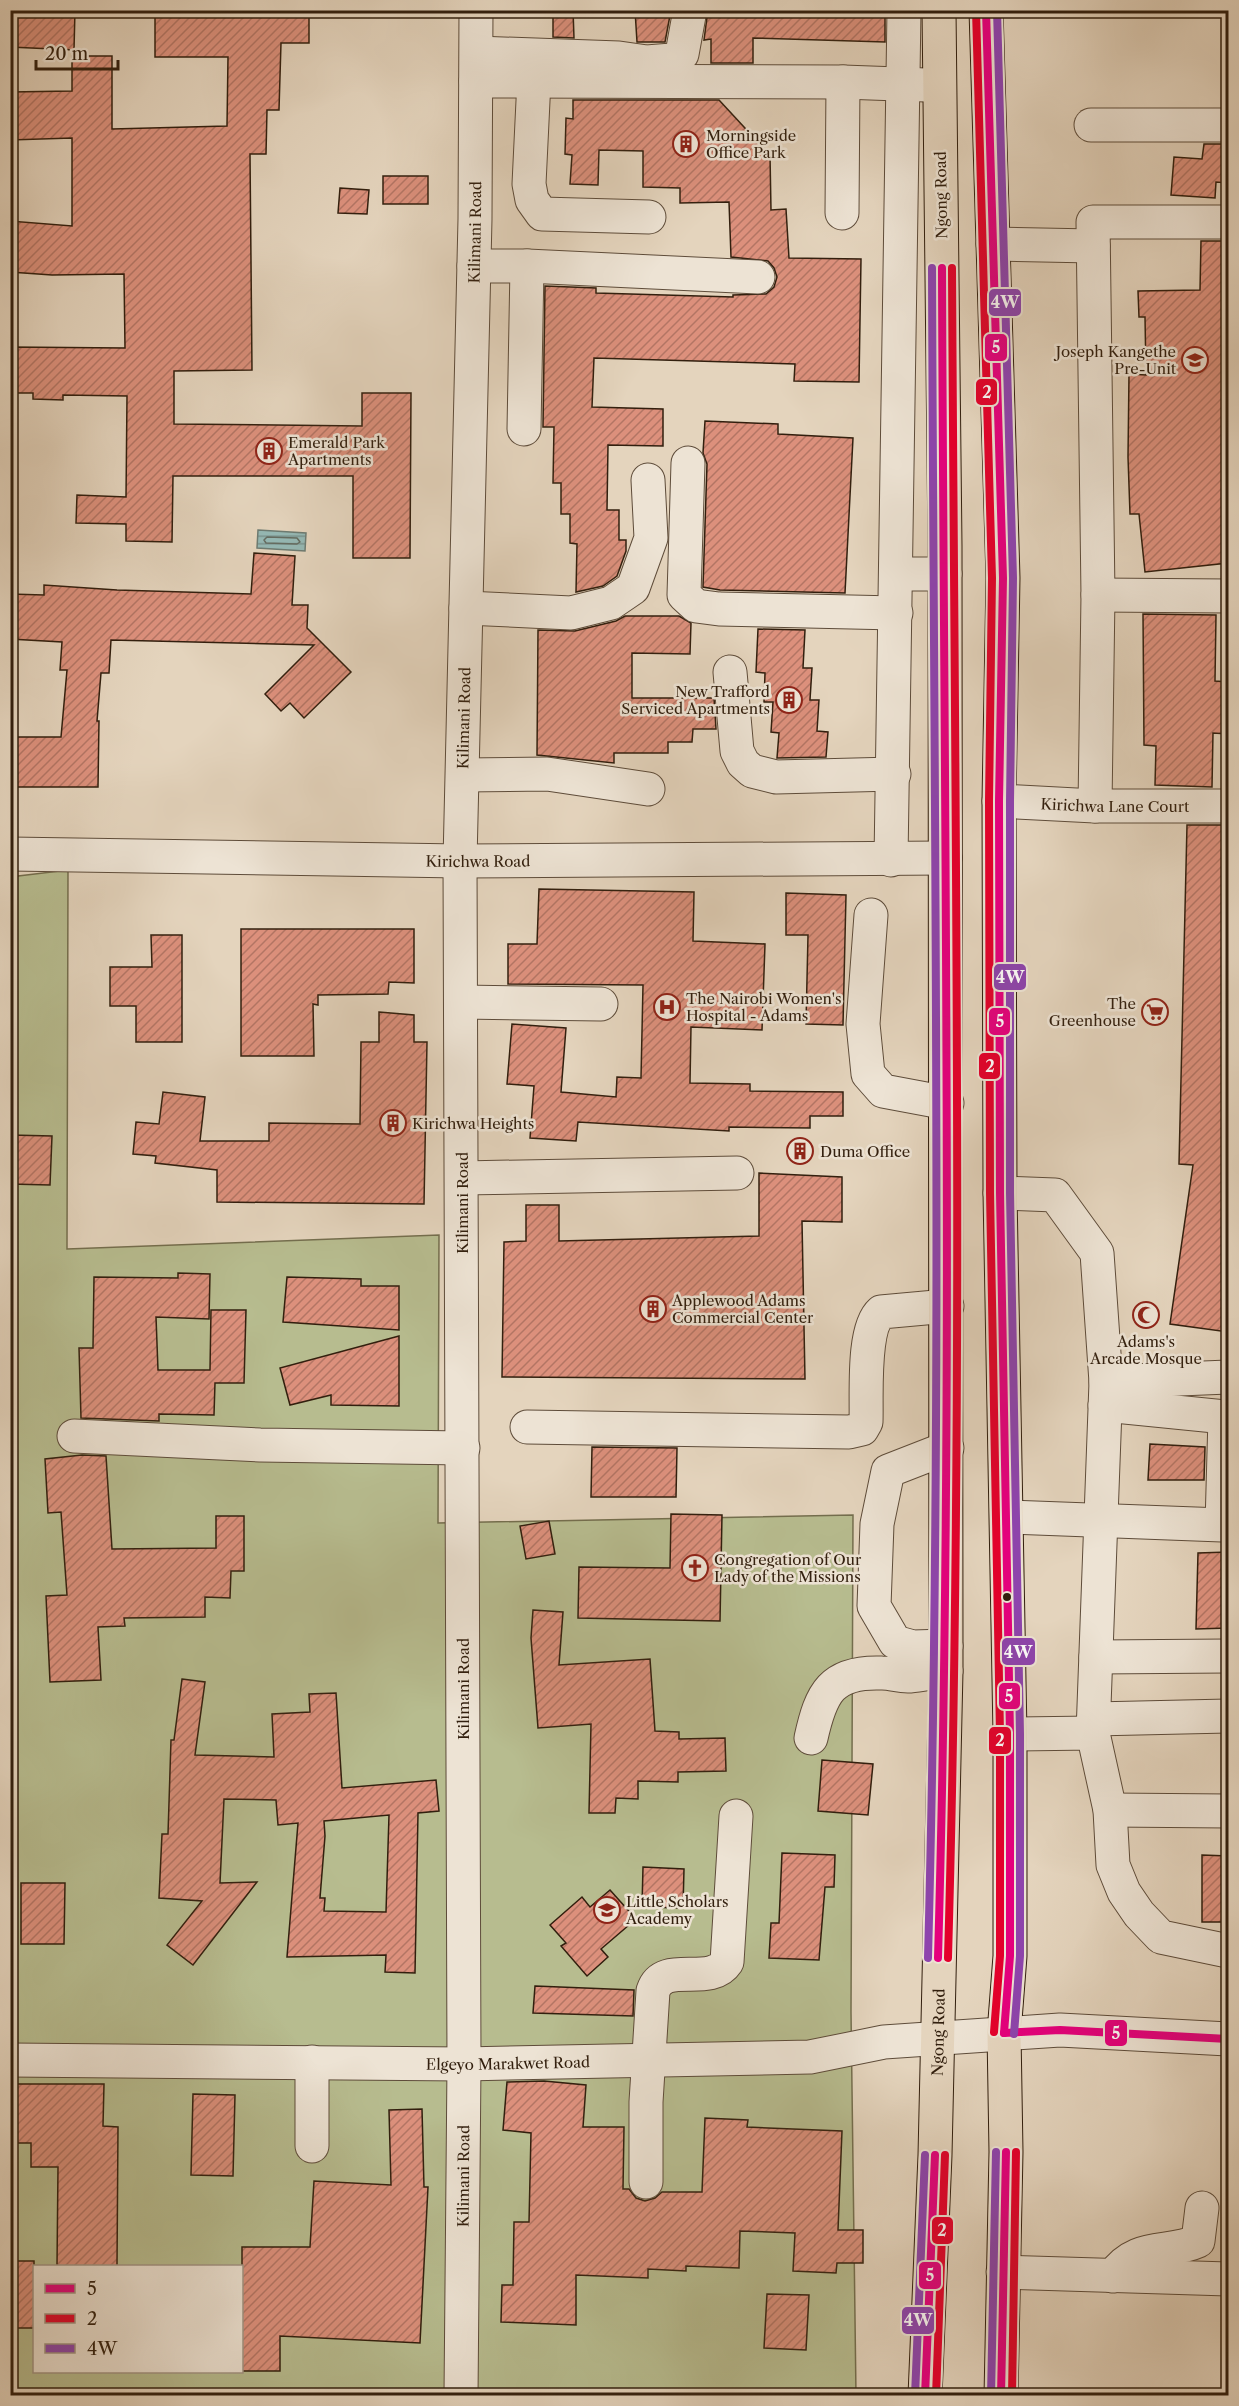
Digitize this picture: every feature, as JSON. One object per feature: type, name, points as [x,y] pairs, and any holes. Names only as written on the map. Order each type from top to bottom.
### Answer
[{"type":"main road","name":"Ngong Road","points":[[925,2396],[939,2038],[938,1958],[946,1658],[945,574],[939,10]]},
{"type":"main road","points":[[986,10],[1003,578],[999,801],[1000,1193],[1010,1734],[1010,1956],[1004,2033],[1001,2396]]},
{"type":"street","name":"Kilimani Road","points":[[461,2396],[464,2064],[460,861],[474,266],[477,10]]},
{"type":"street","points":[[477,67],[620,58],[647,62],[672,60],[682,54],[690,10]]},
{"type":"street","points":[[891,860],[904,10]]},
{"type":"street","points":[[477,67],[534,80],[843,82],[940,86]]},
{"type":"street","points":[[534,80],[529,184],[532,200],[542,214],[649,217]]},
{"type":"street","points":[[842,213],[843,82]]},
{"type":"street","points":[[1090,126],[1228,125]]},
{"type":"street","points":[[1095,806],[1098,595],[1093,222],[1228,222]]},
{"type":"street","points":[[993,244],[1093,246]]},
{"type":"street","points":[[474,266],[527,266],[759,277]]},
{"type":"street","points":[[524,429],[527,266]]},
{"type":"street","points":[[688,464],[684,595],[696,606],[719,609],[896,613]]},
{"type":"street","points":[[466,608],[572,614],[611,603],[633,588],[651,538],[648,480]]},
{"type":"street","points":[[897,574],[945,574]]},
{"type":"street","points":[[1098,595],[1228,596]]},
{"type":"street","points":[[729,672],[737,751],[743,763],[752,771],[776,777],[894,774]]},
{"type":"street","points":[[463,775],[547,774],[648,789]]},
{"type":"street","name":"Kirichwa Lane Court","points":[[999,801],[1095,806],[1228,806]]},
{"type":"street","name":"Kirichwa Road","points":[[10,854],[460,861],[945,858]]},
{"type":"street","points":[[872,915],[863,1024],[868,1074],[883,1091],[947,1103]]},
{"type":"street","points":[[461,1002],[601,1004]]},
{"type":"street","points":[[462,1178],[737,1173]]},
{"type":"street","points":[[1000,1193],[1055,1195],[1097,1253],[1106,1394],[1094,1726],[1110,1810],[1113,1865],[1124,1892],[1139,1914],[1161,1937],[1228,1951]]},
{"type":"street","points":[[526,1427],[849,1432],[862,1429],[866,1422],[870,1336],[874,1318],[881,1312],[947,1306]]},
{"type":"street","points":[[1106,1394],[1228,1377]]},
{"type":"street","points":[[1007,1517],[1226,1525],[1225,1417],[1106,1394]]},
{"type":"street","points":[[74,1436],[260,1444],[463,1448]]},
{"type":"street","points":[[946,1658],[895,1642],[874,1606],[877,1524],[888,1471],[947,1448]]},
{"type":"street","points":[[1096,1657],[1228,1656]]},
{"type":"street","points":[[811,1738],[819,1705],[836,1681],[859,1674],[883,1673],[908,1676],[946,1658]]},
{"type":"street","points":[[1010,1734],[1228,1716]]},
{"type":"street","points":[[1110,1810],[1228,1811]]},
{"type":"street","points":[[646,2182],[648,2061],[656,1983],[664,1976],[712,1973],[722,1970],[727,1962],[736,1816]]},
{"type":"street","name":"Elgeyo Marakwet Road","points":[[10,2060],[464,2064],[648,2061],[810,2057],[884,2042],[1060,2030],[1228,2039]]},
{"type":"street","points":[[312,2062],[312,2146]]},
{"type":"street","points":[[1113,2276],[1125,2260],[1136,2255],[1198,2241],[1202,2208]]},
{"type":"street","points":[[1003,2272],[1228,2279]]},
{"type":"green space","points":[[68,870],[67,1249],[439,1235],[438,1523],[853,1515],[851,2012],[856,2395],[11,2395],[10,877]]},
{"type":"water","points":[[258,530],[306,533],[305,551],[257,548]]},
{"type":"building","points":[[33,10],[75,10],[74,50],[10,47],[10,16],[33,16]]},
{"type":"building","points":[[553,10],[573,10],[574,38],[553,37]]},
{"type":"building","points":[[635,10],[671,10],[665,42],[637,42]]},
{"type":"building","points":[[708,10],[885,10],[885,42],[753,38],[753,63],[711,63],[711,39],[704,40]]},
{"type":"building","points":[[155,11],[309,12],[309,43],[281,43],[279,110],[267,110],[266,154],[250,154],[252,370],[174,371],[174,424],[362,426],[362,393],[411,393],[410,558],[353,558],[353,476],[173,476],[172,542],[126,541],[126,524],[76,523],[77,495],[126,497],[127,396],[63,395],[63,400],[33,399],[33,393],[10,393],[10,347],[125,348],[124,274],[52,275],[10,272],[10,221],[72,226],[72,138],[10,140],[10,92],[72,91],[72,56],[112,56],[112,129],[227,126],[228,57],[155,57]]},
{"type":"building","points":[[573,100],[719,100],[770,155],[771,210],[786,209],[789,258],[861,259],[859,382],[794,381],[795,364],[594,358],[592,407],[663,409],[663,446],[608,445],[607,510],[619,510],[619,540],[626,540],[626,551],[617,576],[603,586],[576,592],[577,544],[570,543],[570,514],[561,514],[561,483],[553,483],[554,427],[543,427],[545,286],[596,288],[596,293],[733,297],[733,295],[766,294],[774,287],[777,277],[768,261],[731,257],[729,202],[680,203],[680,188],[643,187],[643,151],[599,150],[598,185],[570,184],[572,155],[565,154],[566,118],[573,119]]},
{"type":"building","points":[[1204,144],[1228,144],[1228,183],[1216,182],[1215,198],[1171,195],[1174,157],[1202,159]]},
{"type":"building","points":[[383,176],[428,176],[428,204],[383,204]]},
{"type":"building","points":[[340,188],[369,190],[367,214],[338,213]]},
{"type":"building","points":[[1201,241],[1228,241],[1228,563],[1145,572],[1139,514],[1130,514],[1128,457],[1129,374],[1146,375],[1145,317],[1139,317],[1138,291],[1200,290]]},
{"type":"building","points":[[705,421],[778,424],[778,434],[853,438],[845,593],[720,590],[703,587],[707,464],[703,453]]},
{"type":"building","points":[[254,553],[295,556],[292,605],[308,605],[307,628],[351,672],[304,718],[290,703],[281,711],[265,694],[314,645],[111,640],[109,673],[101,673],[97,721],[99,721],[98,787],[10,787],[10,737],[61,737],[67,670],[60,670],[62,642],[10,639],[10,594],[44,595],[44,585],[117,590],[251,594]]},
{"type":"building","points":[[1143,614],[1216,615],[1215,681],[1228,682],[1228,734],[1213,733],[1212,787],[1155,785],[1156,746],[1144,745]]},
{"type":"building","points":[[625,616],[679,616],[691,623],[690,654],[632,653],[632,698],[714,698],[716,729],[693,729],[692,742],[668,742],[668,753],[614,753],[614,763],[537,755],[538,630],[575,631],[616,621]]},
{"type":"building","name":"New Trafford Serviced Apartments","points":[[758,629],[805,630],[803,668],[812,668],[810,700],[819,700],[817,731],[828,732],[826,757],[777,758],[779,733],[771,732],[773,702],[764,702],[765,673],[756,672]]},
{"type":"building","points":[[1187,825],[1228,825],[1228,1332],[1170,1324],[1193,1165],[1179,1164]]},
{"type":"building","points":[[539,889],[694,892],[693,941],[765,944],[762,1030],[691,1027],[690,1083],[750,1084],[750,1091],[843,1092],[843,1116],[810,1116],[810,1128],[729,1127],[729,1131],[578,1122],[576,1141],[530,1138],[534,1086],[507,1084],[512,1024],[566,1028],[561,1092],[616,1097],[617,1077],[641,1078],[643,985],[508,984],[508,944],[537,944]]},
{"type":"building","points":[[786,893],[846,895],[843,1025],[806,1024],[808,935],[786,935]]},
{"type":"building","points":[[241,929],[414,929],[414,983],[389,982],[388,994],[318,995],[318,1005],[313,1004],[314,1056],[241,1056]]},
{"type":"building","points":[[151,935],[182,935],[182,1042],[136,1042],[136,1006],[110,1006],[110,967],[152,967]]},
{"type":"building","name":"Kirichwa Heights","points":[[379,1012],[414,1015],[414,1042],[427,1042],[424,1204],[217,1202],[217,1170],[155,1163],[156,1156],[133,1154],[136,1122],[159,1124],[163,1092],[205,1097],[200,1141],[269,1141],[269,1123],[360,1124],[361,1042],[379,1042]]},
{"type":"building","points":[[10,1135],[52,1136],[50,1185],[10,1184]]},
{"type":"building","name":"Applewood Adams Commercial Center","points":[[759,1173],[842,1177],[842,1222],[802,1221],[805,1379],[502,1377],[504,1242],[526,1241],[526,1205],[559,1205],[559,1241],[759,1236]]},
{"type":"building","points":[[178,1273],[210,1274],[209,1319],[156,1317],[158,1370],[210,1370],[211,1310],[246,1310],[244,1383],[215,1383],[214,1415],[159,1414],[159,1421],[81,1418],[79,1348],[93,1348],[94,1277],[178,1278]]},
{"type":"building","points":[[287,1277],[361,1279],[361,1286],[399,1286],[399,1330],[283,1322]]},
{"type":"building","points":[[399,1336],[399,1406],[331,1405],[331,1395],[290,1405],[280,1368]]},
{"type":"building","points":[[1150,1444],[1205,1447],[1204,1480],[1148,1480]]},
{"type":"building","points":[[592,1447],[677,1448],[676,1497],[591,1497]]},
{"type":"building","points":[[82,1455],[106,1456],[112,1549],[216,1548],[216,1516],[244,1516],[244,1571],[231,1571],[230,1598],[205,1597],[205,1617],[124,1618],[125,1626],[98,1627],[101,1680],[50,1682],[46,1596],[67,1595],[61,1512],[48,1513],[45,1459]]},
{"type":"building","name":"Congregation of Our Lady of the Missions","points":[[671,1514],[722,1515],[720,1621],[578,1618],[579,1567],[670,1568]]},
{"type":"building","points":[[549,1521],[555,1554],[526,1559],[520,1526]]},
{"type":"building","points":[[1228,1552],[1228,1628],[1196,1629],[1198,1553]]},
{"type":"building","points":[[533,1610],[563,1612],[559,1665],[650,1659],[655,1731],[679,1732],[679,1739],[725,1738],[726,1771],[678,1772],[678,1782],[638,1781],[638,1799],[616,1798],[615,1813],[589,1813],[591,1724],[538,1728],[531,1638]]},
{"type":"building","points":[[182,1679],[205,1682],[195,1755],[274,1757],[272,1714],[310,1712],[309,1694],[336,1693],[342,1788],[436,1780],[439,1811],[418,1813],[415,1973],[385,1972],[386,1955],[287,1957],[298,1823],[278,1825],[276,1800],[224,1799],[220,1883],[257,1882],[193,1965],[167,1945],[202,1901],[159,1898],[162,1834],[168,1834],[171,1740],[174,1740]],"holes":[[[389,1815],[386,1912],[324,1911],[325,1898],[320,1898],[324,1821]]]},
{"type":"building","points":[[822,1760],[873,1764],[868,1815],[818,1811]]},
{"type":"building","points":[[782,1853],[835,1855],[834,1887],[825,1887],[819,1960],[769,1958],[771,1923],[779,1923]]},
{"type":"building","points":[[1202,1855],[1228,1856],[1228,1922],[1202,1922]]},
{"type":"building","points":[[643,1867],[684,1869],[683,1908],[642,1907]]},
{"type":"building","points":[[21,1883],[65,1883],[64,1944],[21,1944]]},
{"type":"building","points":[[610,1890],[636,1919],[601,1949],[608,1957],[587,1976],[561,1946],[566,1943],[550,1925],[582,1897],[590,1907]]},
{"type":"building","points":[[535,1986],[634,1990],[633,2016],[533,2013]]},
{"type":"building","points":[[544,2081],[586,2085],[583,2127],[624,2127],[623,2189],[629,2189],[636,2198],[645,2201],[655,2198],[662,2192],[702,2192],[705,2118],[748,2120],[747,2127],[842,2131],[838,2230],[863,2230],[863,2263],[837,2263],[836,2273],[793,2271],[795,2233],[740,2231],[739,2268],[686,2266],[686,2271],[648,2269],[648,2278],[576,2275],[576,2325],[501,2322],[502,2285],[513,2285],[514,2222],[529,2222],[531,2133],[503,2130],[507,2082]]},
{"type":"building","points":[[10,2084],[104,2084],[103,2126],[118,2127],[117,2265],[57,2265],[58,2167],[31,2167],[31,2143],[10,2143]]},
{"type":"building","points":[[193,2094],[235,2095],[233,2176],[191,2175]]},
{"type":"building","points":[[422,2109],[424,2187],[428,2187],[420,2343],[280,2336],[280,2371],[243,2371],[242,2247],[310,2247],[314,2181],[391,2185],[389,2110]]},
{"type":"building","points":[[10,2261],[34,2261],[33,2328],[10,2328]]},
{"type":"building","points":[[767,2294],[809,2295],[806,2350],[764,2348]]},
{"type":"transit line","name":"2","points":[[976,10],[992,578],[989,801],[990,1193],[1000,1734],[1000,1956],[994,2032]]},
{"type":"transit line","name":"5","points":[[986,10],[1003,578],[999,801],[1000,1193],[1010,1734],[1010,1956],[1004,2033]]},
{"type":"transit line","name":"4W","points":[[997,10],[1013,578],[1010,801],[1010,1193],[1020,1734],[1020,1956],[1014,2034]]},
{"type":"transit line","name":"4W","points":[[928,1958],[933,1747],[936,1324],[932,268]]},
{"type":"transit line","name":"5","points":[[938,1958],[946,1536],[947,1324],[942,268]]},
{"type":"transit line","name":"2","points":[[948,1958],[956,1536],[957,1324],[952,268]]},
{"type":"transit line","name":"5","points":[[1004,2033],[1060,2030],[1228,2039]]},
{"type":"transit line","name":"4W","points":[[991,2396],[996,2152]]},
{"type":"transit line","name":"5","points":[[1001,2396],[1006,2152]]},
{"type":"transit line","name":"2","points":[[1012,2396],[1016,2152]]},
{"type":"transit line","name":"4W","points":[[915,2396],[925,2155]]},
{"type":"transit line","name":"5","points":[[925,2396],[935,2155]]},
{"type":"transit line","name":"2","points":[[936,2396],[945,2155]]},
{"type":"place","name":"Morningside Office Park","points":[[686,144]]},
{"type":"place","name":"Joseph Kangethe Pre-Unit","points":[[1195,360]]},
{"type":"place","name":"Emerald Park Apartments","points":[[269,451]]},
{"type":"place","name":"New Trafford Serviced Apartments","points":[[789,700]]},
{"type":"place","name":"The Nairobi Women's Hospital - Adams","points":[[667,1007]]},
{"type":"place","name":"The Greenhouse","points":[[1155,1012]]},
{"type":"place","name":"Kirichwa Heights","points":[[393,1123]]},
{"type":"place","name":"Duma Office","points":[[800,1151]]},
{"type":"place","name":"Applewood Adams Commercial Center","points":[[653,1309]]},
{"type":"place","name":"Adams's Arcade Mosque","points":[[1146,1315]]},
{"type":"place","name":"Congregation of Our Lady of the Missions","points":[[695,1568]]},
{"type":"place","name":"Little Scholars Academy","points":[[607,1910]]}]
